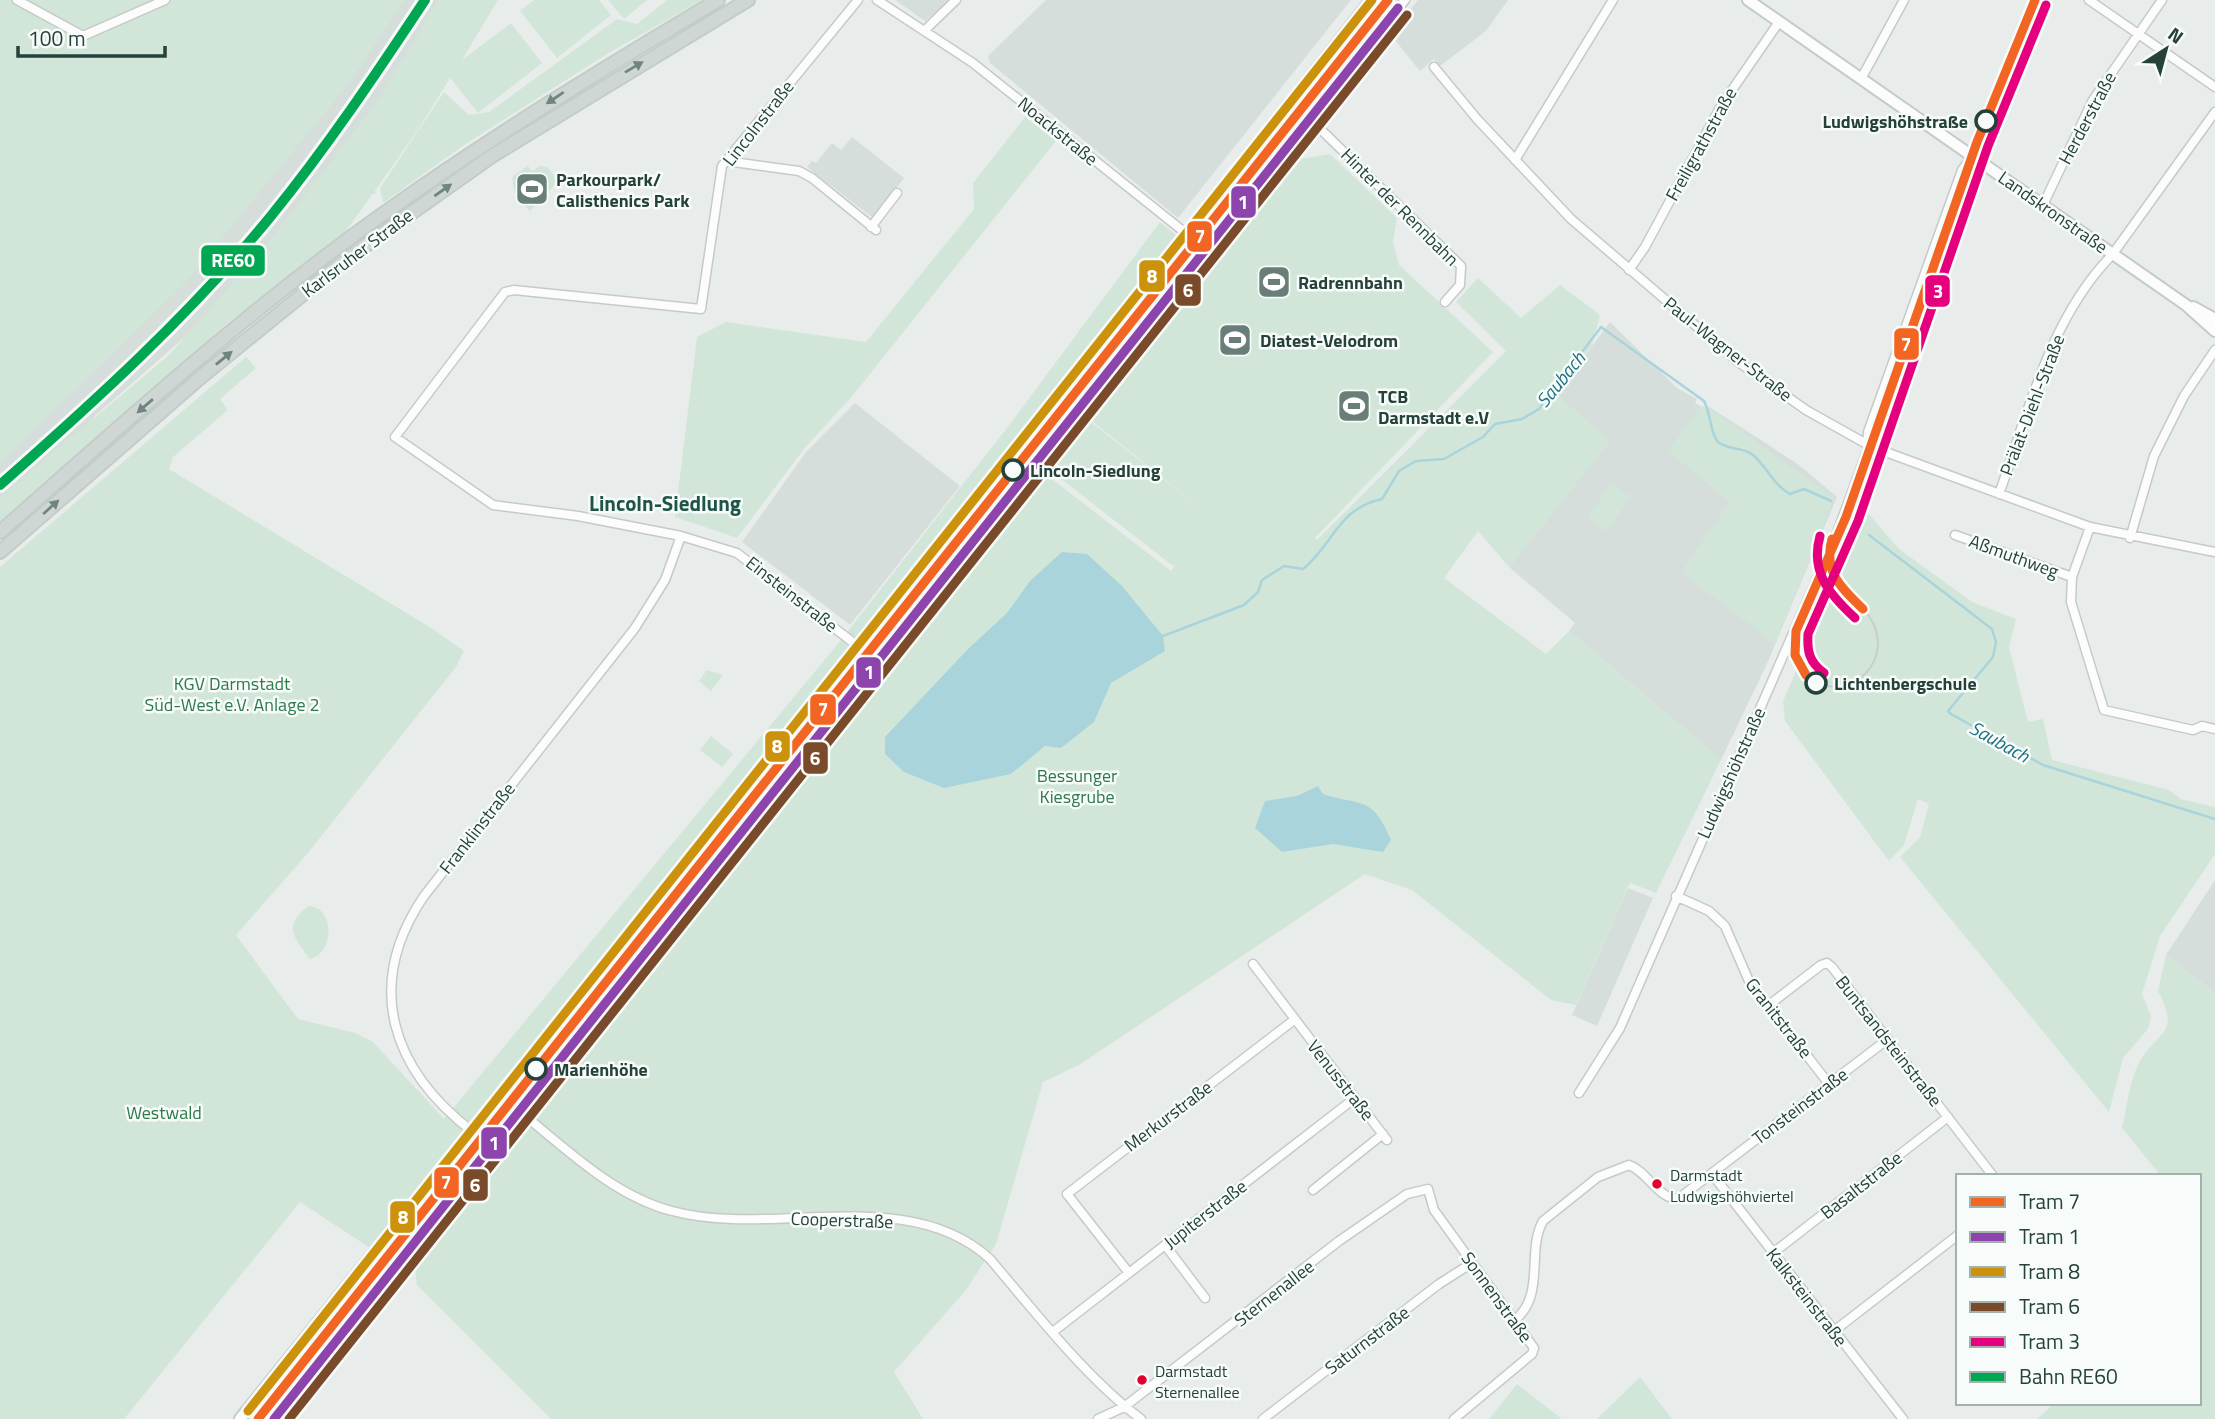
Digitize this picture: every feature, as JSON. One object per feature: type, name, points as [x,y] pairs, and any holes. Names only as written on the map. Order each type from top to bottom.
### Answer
[{"type":"main road","name":"Karlsruher Straße","points":[[0,533],[202,356],[382,215],[565,91],[718,0]]},
{"type":"main road","name":"Karlsruher Straße","points":[[0,552],[201,377],[345,260],[513,142],[748,0]]},
{"type":"street","points":[[17,0],[83,36],[165,0]]},
{"type":"street","name":"Lincolnstraße","points":[[701,310],[722,166],[858,0]]},
{"type":"street","name":"Noackstraße","points":[[877,0],[982,70],[1188,235]]},
{"type":"street","points":[[924,31],[956,0]]},
{"type":"street","points":[[240,1419],[914,582],[1371,0]]},
{"type":"street","name":"Hinter der Rennbahn","points":[[1405,0],[1310,119],[1461,266],[1460,285],[1445,302]]},
{"type":"street","points":[[1515,160],[1614,0]]},
{"type":"street","name":"Landskronstraße","points":[[1748,0],[2186,305],[2215,331]]},
{"type":"street","points":[[1861,79],[1904,0]]},
{"type":"street","name":"Ludwigshöhstraße","points":[[1869,446],[1868,432],[1944,218],[2035,0]]},
{"type":"street","points":[[2089,0],[2215,87]]},
{"type":"street","name":"Herderstraße","points":[[2043,205],[2089,108],[2161,0]]},
{"type":"street","name":"Freiligrathstraße","points":[[1629,270],[1645,247],[1721,106],[1779,22]]},
{"type":"street","name":"Paul-Wagner-Straße","points":[[1434,67],[1571,219],[1737,361],[1806,410],[1869,446],[2090,527],[2130,538],[2215,552]]},
{"type":"street","name":"Prälat-Diehl-Straße","points":[[1998,494],[2064,323],[2100,267],[2112,255],[2215,112]]},
{"type":"street","name":"Ludwigshöhstraße","points":[[1579,1093],[1619,1028],[1837,533],[1974,177],[1972,156]]},
{"type":"street","points":[[726,161],[799,171],[812,178],[873,229],[897,193]]},
{"type":"street","name":"Einsteinstraße","points":[[701,310],[514,290],[505,292],[396,438],[493,505],[578,516],[681,536],[737,553],[859,647]]},
{"type":"street","name":"Landskronstraße","points":[[2186,305],[2215,319]]},
{"type":"street","points":[[2130,538],[2154,456],[2184,396],[2215,350]]},
{"type":"street","points":[[2090,527],[2072,577],[2071,602],[2104,709],[2193,730],[2202,726],[2215,729]]},
{"type":"street","name":"Aßmuthweg","points":[[1955,535],[2072,577]]},
{"type":"street","name":"Franklinstraße","points":[[473,1132],[428,1092],[407,1060],[397,1037],[391,988],[400,940],[413,913],[431,886],[635,628],[665,580],[681,536]]},
{"type":"street","name":"Granitstraße","points":[[1676,896],[1709,911],[1725,926],[1743,971],[1829,1084]]},
{"type":"street","name":"Buntsandsteinstraße","points":[[1769,1005],[1826,963],[1991,1174]]},
{"type":"street","points":[[1253,964],[1294,1020]]},
{"type":"street","name":"Venusstraße","points":[[1294,1020],[1385,1137],[1313,1190]]},
{"type":"street","name":"Merkurstraße","points":[[1129,1273],[1067,1194],[1294,1020]]},
{"type":"street","name":"Tonsteinstraße","points":[[1515,1320],[1522,1314],[1530,1297],[1536,1273],[1538,1229],[1543,1221],[1598,1177],[1629,1165],[1647,1176],[1664,1195],[1678,1199],[1888,1039]]},
{"type":"street","name":"Cooperstraße","points":[[501,1097],[604,1177],[646,1202],[672,1211],[712,1218],[850,1218],[915,1223],[949,1230],[974,1244],[990,1259],[1124,1407],[1140,1419]]},
{"type":"street","name":"Jupiterstraße","points":[[1054,1331],[1355,1098]]},
{"type":"street","name":"Basaltstraße","points":[[1773,1253],[1948,1117]]},
{"type":"street","name":"Kalksteinstraße","points":[[1712,1174],[1903,1419]]},
{"type":"street","name":"Sonnenstraße","points":[[1428,1189],[1434,1210],[1533,1343],[1532,1354],[1454,1419]]},
{"type":"street","name":"Sternenallee","points":[[1098,1419],[1124,1407],[1339,1241],[1407,1194],[1428,1189]]},
{"type":"street","points":[[1834,1331],[1956,1237]]},
{"type":"street","points":[[1165,1245],[1205,1298]]},
{"type":"street","name":"Saturnstraße","points":[[1263,1419],[1439,1284],[1472,1263]]},
{"type":"shaded area","points":[[377,0],[476,0],[342,173],[376,192],[276,257],[96,415],[70,450],[0,509],[0,406]]},
{"type":"shaded area","points":[[895,0],[950,0],[925,21]]},
{"type":"shaded area","points":[[1046,0],[1351,0],[1178,218],[990,63],[988,56]]},
{"type":"shaded area","points":[[1418,0],[1508,0],[1486,31],[1440,66],[1434,59],[1420,71],[1390,34]]},
{"type":"shaded area","points":[[852,137],[904,178],[873,218],[807,167],[812,161],[816,163],[832,143],[841,150]]},
{"type":"shaded area","points":[[1610,322],[1677,388],[1697,399],[1695,403],[1707,410],[1709,407],[1799,465],[1837,497],[1766,666],[1721,760],[1569,631],[1575,623],[1509,567],[1609,442],[1556,394]]},
{"type":"shaded area","points":[[855,403],[960,486],[850,625],[742,542],[806,452]]},
{"type":"shaded area","points":[[2215,880],[2215,993],[2166,955]]},
{"type":"shaded area","points":[[1628,888],[1653,898],[1597,1026],[1572,1015]]},
{"type":"green space","points":[[0,0],[404,0],[349,83],[186,282],[0,464]]},
{"type":"green space","points":[[438,0],[498,0],[462,60],[511,23],[542,63],[478,113],[450,78],[416,133],[344,234],[229,322],[0,521],[0,497],[168,356],[266,246],[378,101]]},
{"type":"green space","points":[[534,0],[599,0],[611,15],[557,58],[520,11]]},
{"type":"green space","points":[[608,0],[647,0],[624,19]]},
{"type":"green space","points":[[667,0],[702,0],[607,54],[464,145],[383,203],[380,188],[444,92],[469,115],[489,112],[617,19],[637,24]]},
{"type":"green space","points":[[1025,117],[1056,141],[854,394],[804,449],[737,538],[675,517],[697,337],[726,322],[866,342],[974,209],[973,183]]},
{"type":"green space","name":"Bessunger Kiesgrube","points":[[1330,154],[1397,218],[1393,243],[1399,265],[1493,352],[1315,538],[1317,540],[1506,351],[1456,302],[1478,278],[1521,318],[1560,285],[1600,315],[1592,345],[1556,394],[1610,441],[1509,567],[1478,531],[1444,578],[1546,654],[1569,631],[1721,760],[1656,893],[1630,883],[1576,1005],[1551,1000],[1412,890],[1365,874],[1079,1065],[1043,1082],[996,1244],[966,1290],[894,1372],[923,1419],[551,1419],[417,1285],[414,1258],[825,746],[822,736],[828,730],[825,725],[1034,465],[1171,571],[1176,564],[1173,566],[1038,461],[1077,411],[1213,518],[1083,414],[1281,162]]},
{"type":"green space","name":"Parkourpark/ Calisthenics Park","points":[[528,166],[532,171],[540,166],[547,167],[556,178],[556,183],[530,211],[513,186],[513,176]]},
{"type":"green space","points":[[1160,222],[1176,235],[757,766],[370,1248],[300,1202],[124,1419],[0,1419],[0,567],[246,357],[256,368],[220,399],[228,410],[173,457],[169,469],[433,629],[464,651],[456,667],[308,853],[236,935],[298,1019],[355,1033],[373,1042],[444,1119],[837,645],[1007,428]]},
{"type":"green space","points":[[1701,406],[1709,408],[1834,498],[1775,644],[1681,572],[1730,502],[1668,451]]},
{"type":"green space","points":[[1611,484],[1631,497],[1607,531],[1588,517]]},
{"type":"green space","points":[[1866,511],[1899,549],[1972,602],[2016,619],[2009,647],[2028,722],[2043,719],[2052,760],[2169,790],[2181,799],[2215,807],[2215,854],[2160,936],[2142,994],[2151,1016],[2148,1029],[2123,1058],[2109,1112],[1900,857],[1920,837],[1929,804],[1918,799],[1904,845],[1889,861],[1785,721],[1783,701]]},
{"type":"green space","points":[[707,670],[723,675],[711,691],[699,681]]},
{"type":"green space","points":[[711,736],[733,754],[722,767],[700,750]]},
{"type":"green space","points":[[309,906],[318,908],[324,914],[329,931],[324,949],[310,959],[293,932],[295,919]]},
{"type":"green space","points":[[2166,955],[2215,993],[2215,1419],[2037,1419],[2053,1405],[2201,1405],[2201,1174],[2159,1174],[2122,1128],[2139,1063],[2167,1025],[2168,1017],[2158,991]]},
{"type":"green space","points":[[368,1274],[380,1285],[350,1318],[341,1309]]},
{"type":"green space","points":[[337,1314],[349,1324],[325,1354],[312,1344]]},
{"type":"green space","points":[[305,1352],[317,1363],[277,1414],[272,1418],[268,1416],[266,1419],[251,1419]]},
{"type":"green space","points":[[1640,1377],[1672,1419],[1597,1419]]},
{"type":"green space","points":[[1517,1384],[1562,1419],[1489,1419]]},
{"type":"water","points":[[1062,552],[1087,554],[1122,586],[1163,636],[1165,651],[1111,683],[1094,722],[1061,748],[1045,746],[1011,774],[944,788],[904,772],[885,754],[885,737],[968,649],[1007,613],[1030,581]]},
{"type":"water","points":[[1318,786],[1323,794],[1357,802],[1372,809],[1391,840],[1383,852],[1333,844],[1282,852],[1255,828],[1265,801],[1297,796]]},
{"type":"waterway","name":"Saubach","points":[[1163,636],[1244,605],[1258,592],[1262,580],[1284,566],[1303,569],[1345,519],[1367,504],[1382,499],[1399,471],[1416,461],[1444,459],[1483,437],[1495,424],[1522,419],[1539,409],[1601,327],[1704,401],[1713,434],[1718,442],[1753,455],[1779,486],[1790,494],[1804,489],[1831,501]]},
{"type":"waterway","name":"Saubach","points":[[1869,535],[1992,629],[1996,642],[1993,657],[1948,711],[1951,714],[2043,765],[2215,819]]},
{"type":"tram line","name":"8","points":[[248,1411],[1372,0]]},
{"type":"tram line","name":"7","points":[[258,1419],[1388,0]]},
{"type":"tram line","name":"7","points":[[1816,683],[1806,675],[1795,655],[1796,631],[1846,517],[1977,142],[2035,0]]},
{"type":"tram line","name":"3","points":[[1824,673],[1810,656],[1808,634],[1858,521],[1988,146],[2046,5]]},
{"type":"tram line","name":"1","points":[[274,1419],[1398,8]]},
{"type":"tram line","name":"6","points":[[289,1419],[1407,15]]},
{"type":"tram line","name":"3","points":[[1820,536],[1818,561],[1824,582],[1855,618]]},
{"type":"tram line","name":"7","points":[[1832,539],[1832,570],[1841,586],[1863,609]]},
{"type":"tram line","points":[[1816,683],[1833,687],[1848,684],[1861,678],[1871,667],[1877,654],[1878,639],[1873,624],[1863,609]]},
{"type":"rail line","name":"RE60","points":[[0,485],[141,356],[240,253],[331,137],[425,0]]},
{"type":"place","name":"Ludwigshöhstraße","points":[[1986,121]]},
{"type":"place","name":"Parkourpark/ Calisthenics Park","points":[[532,189]]},
{"type":"place","name":"Radrennbahn","points":[[1274,282]]},
{"type":"place","name":"Diatest-Velodrom","points":[[1235,340]]},
{"type":"place","name":"TCB Darmstadt e.V","points":[[1354,406]]},
{"type":"place","name":"Lincoln-Siedlung","points":[[1013,470]]},
{"type":"place","name":"Lichtenbergschule","points":[[1816,683]]},
{"type":"place","name":"Marienhöhe","points":[[536,1069]]},
{"type":"place","name":"Darmstadt Ludwigshöhviertel","points":[[1657,1184]]},
{"type":"place","name":"Darmstadt Sternenallee","points":[[1142,1380]]},
{"type":"district","name":"Lincoln-Siedlung","points":[[665,503]]},
{"type":"park label","name":"KGV Darmstadt Süd-West e.V. Anlage 2","points":[[232,693]]},
{"type":"park label","name":"Westwald","points":[[164,1112]]}]
